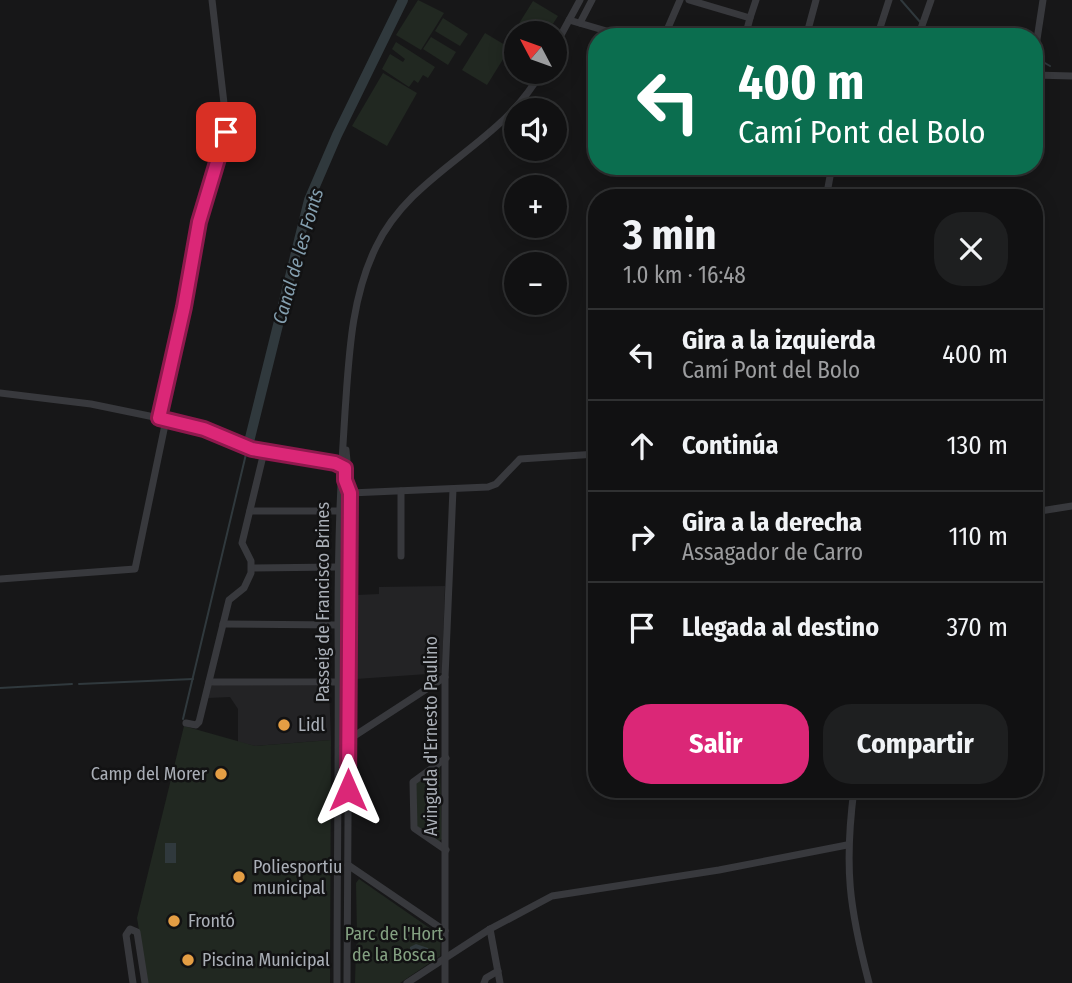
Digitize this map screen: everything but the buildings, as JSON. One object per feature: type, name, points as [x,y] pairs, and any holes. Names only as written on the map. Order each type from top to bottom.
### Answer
[{"type":"street","points":[[0,579],[135,569],[199,222],[226,132],[212,0]]},
{"type":"street","points":[[567,24],[580,0]]},
{"type":"street","points":[[580,23],[592,0]]},
{"type":"street","points":[[668,28],[680,0]]},
{"type":"street","points":[[690,0],[750,18]]},
{"type":"street","points":[[747,28],[756,0]]},
{"type":"street","points":[[808,28],[816,0]]},
{"type":"street","points":[[880,28],[889,0]]},
{"type":"street","points":[[922,28],[931,0]]},
{"type":"street","points":[[1039,28],[1043,0]]},
{"type":"street","points":[[569,20],[597,28]]},
{"type":"street","points":[[1043,75],[1072,76]]},
{"type":"street","points":[[345,414],[357,306],[367,268],[382,234],[430,179],[515,111],[533,84]]},
{"type":"street","points":[[0,393],[91,404],[204,429],[264,452],[341,465],[345,468],[345,480],[349,490]]},
{"type":"street","name":"Passeig de Francisco Brines","points":[[337,983],[337,567],[345,414]]},
{"type":"street","name":"Passeig de Francisco Brines","points":[[345,414],[349,490],[347,983]]},
{"type":"street","points":[[186,723],[196,725],[199,722],[229,600],[246,584],[252,568],[242,545],[264,452]]},
{"type":"street","points":[[339,491],[494,486],[513,463],[522,458],[588,454]]},
{"type":"street","name":"Avinguda d'Ernesto Paulino","points":[[445,983],[445,677],[453,489]]},
{"type":"street","points":[[401,491],[401,556]]},
{"type":"street","points":[[1043,511],[1072,506]]},
{"type":"street","points":[[250,511],[338,511]]},
{"type":"street","points":[[252,568],[337,567]]},
{"type":"street","points":[[223,624],[338,625]]},
{"type":"street","points":[[348,740],[445,677]]},
{"type":"street","points":[[209,682],[338,682],[345,685],[348,716]]},
{"type":"street","points":[[446,758],[417,776],[413,782],[414,828],[446,850]]},
{"type":"street","points":[[853,798],[847,845],[852,916],[870,983]]},
{"type":"street","points":[[407,983],[538,901],[564,892],[719,870],[847,845]]},
{"type":"street","points":[[348,865],[445,931]]},
{"type":"street","points":[[133,983],[126,935],[130,929],[137,932],[145,983]]},
{"type":"street","points":[[490,929],[500,983]]},
{"type":"street","points":[[484,983],[498,971]]},
{"type":"shaded area","points":[[445,586],[442,673],[356,679],[356,595],[379,594],[379,587]]},
{"type":"shaded area","name":"Lidl","points":[[210,686],[329,686],[331,740],[255,746],[238,742],[238,709],[230,697],[208,698]]},
{"type":"shaded area","points":[[165,843],[176,843],[176,863],[165,863]]},
{"type":"shaded area","points":[[416,944],[428,948],[430,956],[425,959],[410,955],[410,947]]},
{"type":"green space","points":[[418,0],[444,13],[421,50],[396,35]]},
{"type":"green space","points":[[533,1],[558,16],[555,21],[521,21]]},
{"type":"green space","points":[[443,18],[468,34],[460,46],[435,31]]},
{"type":"green space","points":[[485,33],[504,44],[504,58],[487,85],[462,70]]},
{"type":"green space","points":[[431,37],[456,52],[448,65],[423,49]]},
{"type":"green space","points":[[396,42],[435,67],[428,78],[423,75],[418,83],[414,80],[409,87],[382,69],[390,54],[403,62],[405,59],[392,49]]},
{"type":"green space","points":[[383,73],[417,93],[387,146],[352,126]]},
{"type":"green space","name":"Poliesportiu municipal","points":[[184,726],[255,746],[331,740],[330,983],[148,983],[137,918]]},
{"type":"green space","points":[[440,766],[442,839],[438,842],[416,827],[416,781]]},
{"type":"green space","name":"Parc de l'Hort de la Bosca","points":[[359,879],[441,936],[440,956],[400,983],[355,983],[356,945],[360,941],[357,935],[356,883]]},
{"type":"waterway","name":"Canal de les Fonts","points":[[249,442],[309,200],[337,135],[403,0]]},
{"type":"waterway","points":[[901,0],[921,23]]},
{"type":"waterway","points":[[924,27],[930,28]]},
{"type":"waterway","points":[[1043,62],[1050,66]]},
{"type":"waterway","name":"Canal de les Fonts","points":[[183,719],[246,454]]},
{"type":"waterway","points":[[79,684],[193,679]]},
{"type":"waterway","points":[[0,688],[72,684]]},
{"type":"place","name":"Lidl","points":[[284,725]]},
{"type":"place","name":"Camp del Morer","points":[[221,774]]},
{"type":"place","name":"Poliesportiu municipal","points":[[239,877]]},
{"type":"place","name":"Frontó","points":[[174,921]]},
{"type":"place","name":"Piscina Municipal","points":[[188,960]]},
{"type":"route","points":[[226,132],[199,222],[184,307],[159,418],[204,429],[244,447],[335,463],[345,468],[345,480],[350,493],[348,790]]}]
